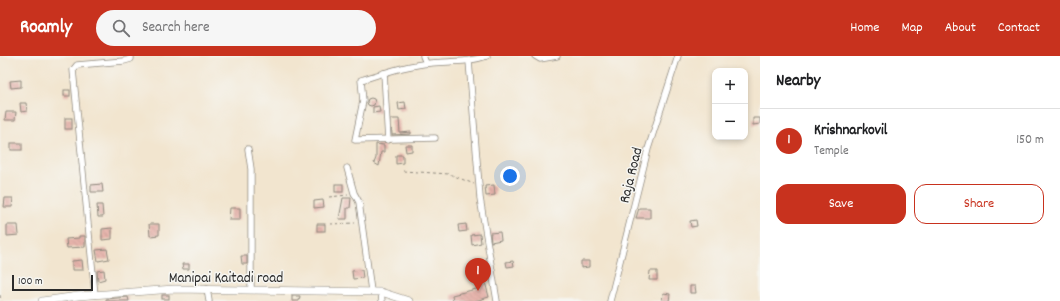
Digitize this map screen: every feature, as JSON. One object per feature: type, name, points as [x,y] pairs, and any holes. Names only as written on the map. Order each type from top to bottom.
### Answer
[{"type":"main road","name":"Manipai Kaitadi road","points":[[42,301],[174,289],[371,291],[381,292],[409,301]]},
{"type":"street","points":[[95,295],[73,70],[77,65],[124,61],[132,59],[132,56]]},
{"type":"street","points":[[423,56],[426,63]]},
{"type":"street","points":[[435,138],[354,140],[363,101],[361,80],[426,63],[469,61],[487,56]]},
{"type":"street","points":[[535,56],[540,59],[557,56]]},
{"type":"street","name":"Raja Road","points":[[610,301],[648,149],[678,56]]},
{"type":"street","points":[[469,61],[479,188],[497,301]]},
{"type":"street","points":[[384,74],[388,140]]},
{"type":"street","points":[[248,149],[251,169],[252,290]]},
{"type":"street","points":[[347,168],[359,202],[371,291]]},
{"type":"street","points":[[207,289],[209,301]]},
{"type":"street","points":[[381,292],[382,301]]},
{"type":"path","points":[[404,171],[449,174],[474,184],[479,188]]},
{"type":"path","points":[[329,197],[355,194]]},
{"type":"path","points":[[330,224],[362,222]]},
{"type":"path","points":[[0,295],[1,301]]},
{"type":"building","points":[[21,80],[21,87],[11,88],[10,81]]},
{"type":"building","points":[[64,90],[70,90],[70,96],[64,96]]},
{"type":"building","points":[[369,98],[373,98],[375,102],[373,106],[369,106],[367,104],[367,100]]},
{"type":"building","points":[[405,102],[406,109],[399,110],[398,103]]},
{"type":"building","points":[[20,103],[26,103],[27,111],[21,112]]},
{"type":"building","points":[[379,106],[380,112],[373,113],[373,107]]},
{"type":"building","points":[[6,112],[16,112],[15,120],[5,120]]},
{"type":"building","points":[[65,118],[72,118],[72,129],[65,129]]},
{"type":"building","points":[[753,118],[760,118],[760,124],[753,125]]},
{"type":"building","points":[[391,119],[399,119],[400,133],[411,132],[411,134],[392,135]]},
{"type":"building","points":[[11,143],[22,143],[22,150],[11,150]]},
{"type":"building","points":[[376,144],[384,145],[384,152],[381,152],[379,166],[374,163],[376,158]]},
{"type":"building","points":[[405,145],[412,145],[412,151],[406,152]]},
{"type":"building","points":[[396,155],[403,155],[403,163],[396,164]]},
{"type":"building","points":[[102,184],[103,192],[91,192],[91,185]]},
{"type":"building","points":[[335,184],[343,184],[343,192],[335,192]]},
{"type":"building","points":[[494,185],[495,195],[486,196],[485,186]]},
{"type":"building","points":[[5,198],[13,198],[12,207],[4,207]]},
{"type":"building","points":[[343,198],[351,198],[350,208],[347,208],[347,219],[339,219]]},
{"type":"building","points":[[323,200],[324,207],[314,208],[314,201]]},
{"type":"building","points":[[97,205],[102,205],[103,217],[98,217]]},
{"type":"building","points":[[230,208],[240,208],[240,220],[229,220]]},
{"type":"building","points":[[639,208],[650,208],[650,218],[636,218]]},
{"type":"building","points":[[696,220],[697,226],[691,227],[690,221]]},
{"type":"building","points":[[149,224],[159,224],[159,235],[150,236]]},
{"type":"building","points":[[317,224],[325,224],[325,231],[317,231]]},
{"type":"building","points":[[466,224],[467,231],[459,232],[458,225]]},
{"type":"building","points":[[7,225],[18,225],[19,235],[7,236]]},
{"type":"building","points":[[112,228],[112,239],[102,240],[102,229]]},
{"type":"building","points":[[500,232],[501,240],[491,242],[490,233]]},
{"type":"building","points":[[480,234],[481,243],[472,245],[471,235]]},
{"type":"building","points":[[79,236],[85,236],[85,247],[67,248],[66,239],[79,238]]},
{"type":"building","points":[[107,249],[109,259],[98,261],[96,250]]},
{"type":"building","points":[[241,256],[247,256],[247,264],[242,264]]},
{"type":"building","points":[[82,260],[83,270],[72,270],[72,261]]},
{"type":"building","points":[[513,261],[514,266],[507,267],[506,262]]},
{"type":"building","points":[[581,261],[589,261],[589,267],[581,268]]},
{"type":"building","points":[[182,264],[189,264],[189,269],[183,269]]},
{"type":"building","points":[[104,270],[105,279],[98,281],[97,271]]},
{"type":"building","points":[[362,270],[363,278],[353,279],[352,271]]},
{"type":"building","points":[[650,271],[657,271],[657,280],[649,280]]},
{"type":"building","points":[[487,273],[488,277],[484,278],[489,297],[475,301],[453,301],[452,295],[480,288],[477,274]]},
{"type":"building","points":[[690,286],[695,286],[696,293],[690,293]]},
{"type":"building","points":[[663,293],[670,294],[669,301],[662,301]]},
{"type":"building","points":[[162,295],[169,295],[169,299],[162,299]]},
{"type":"building","points":[[292,296],[300,296],[299,301],[292,301]]},
{"type":"building","points":[[128,297],[129,301],[106,301],[106,299]]},
{"type":"place","name":"Krishnarkovil","points":[[478,291]]}]
